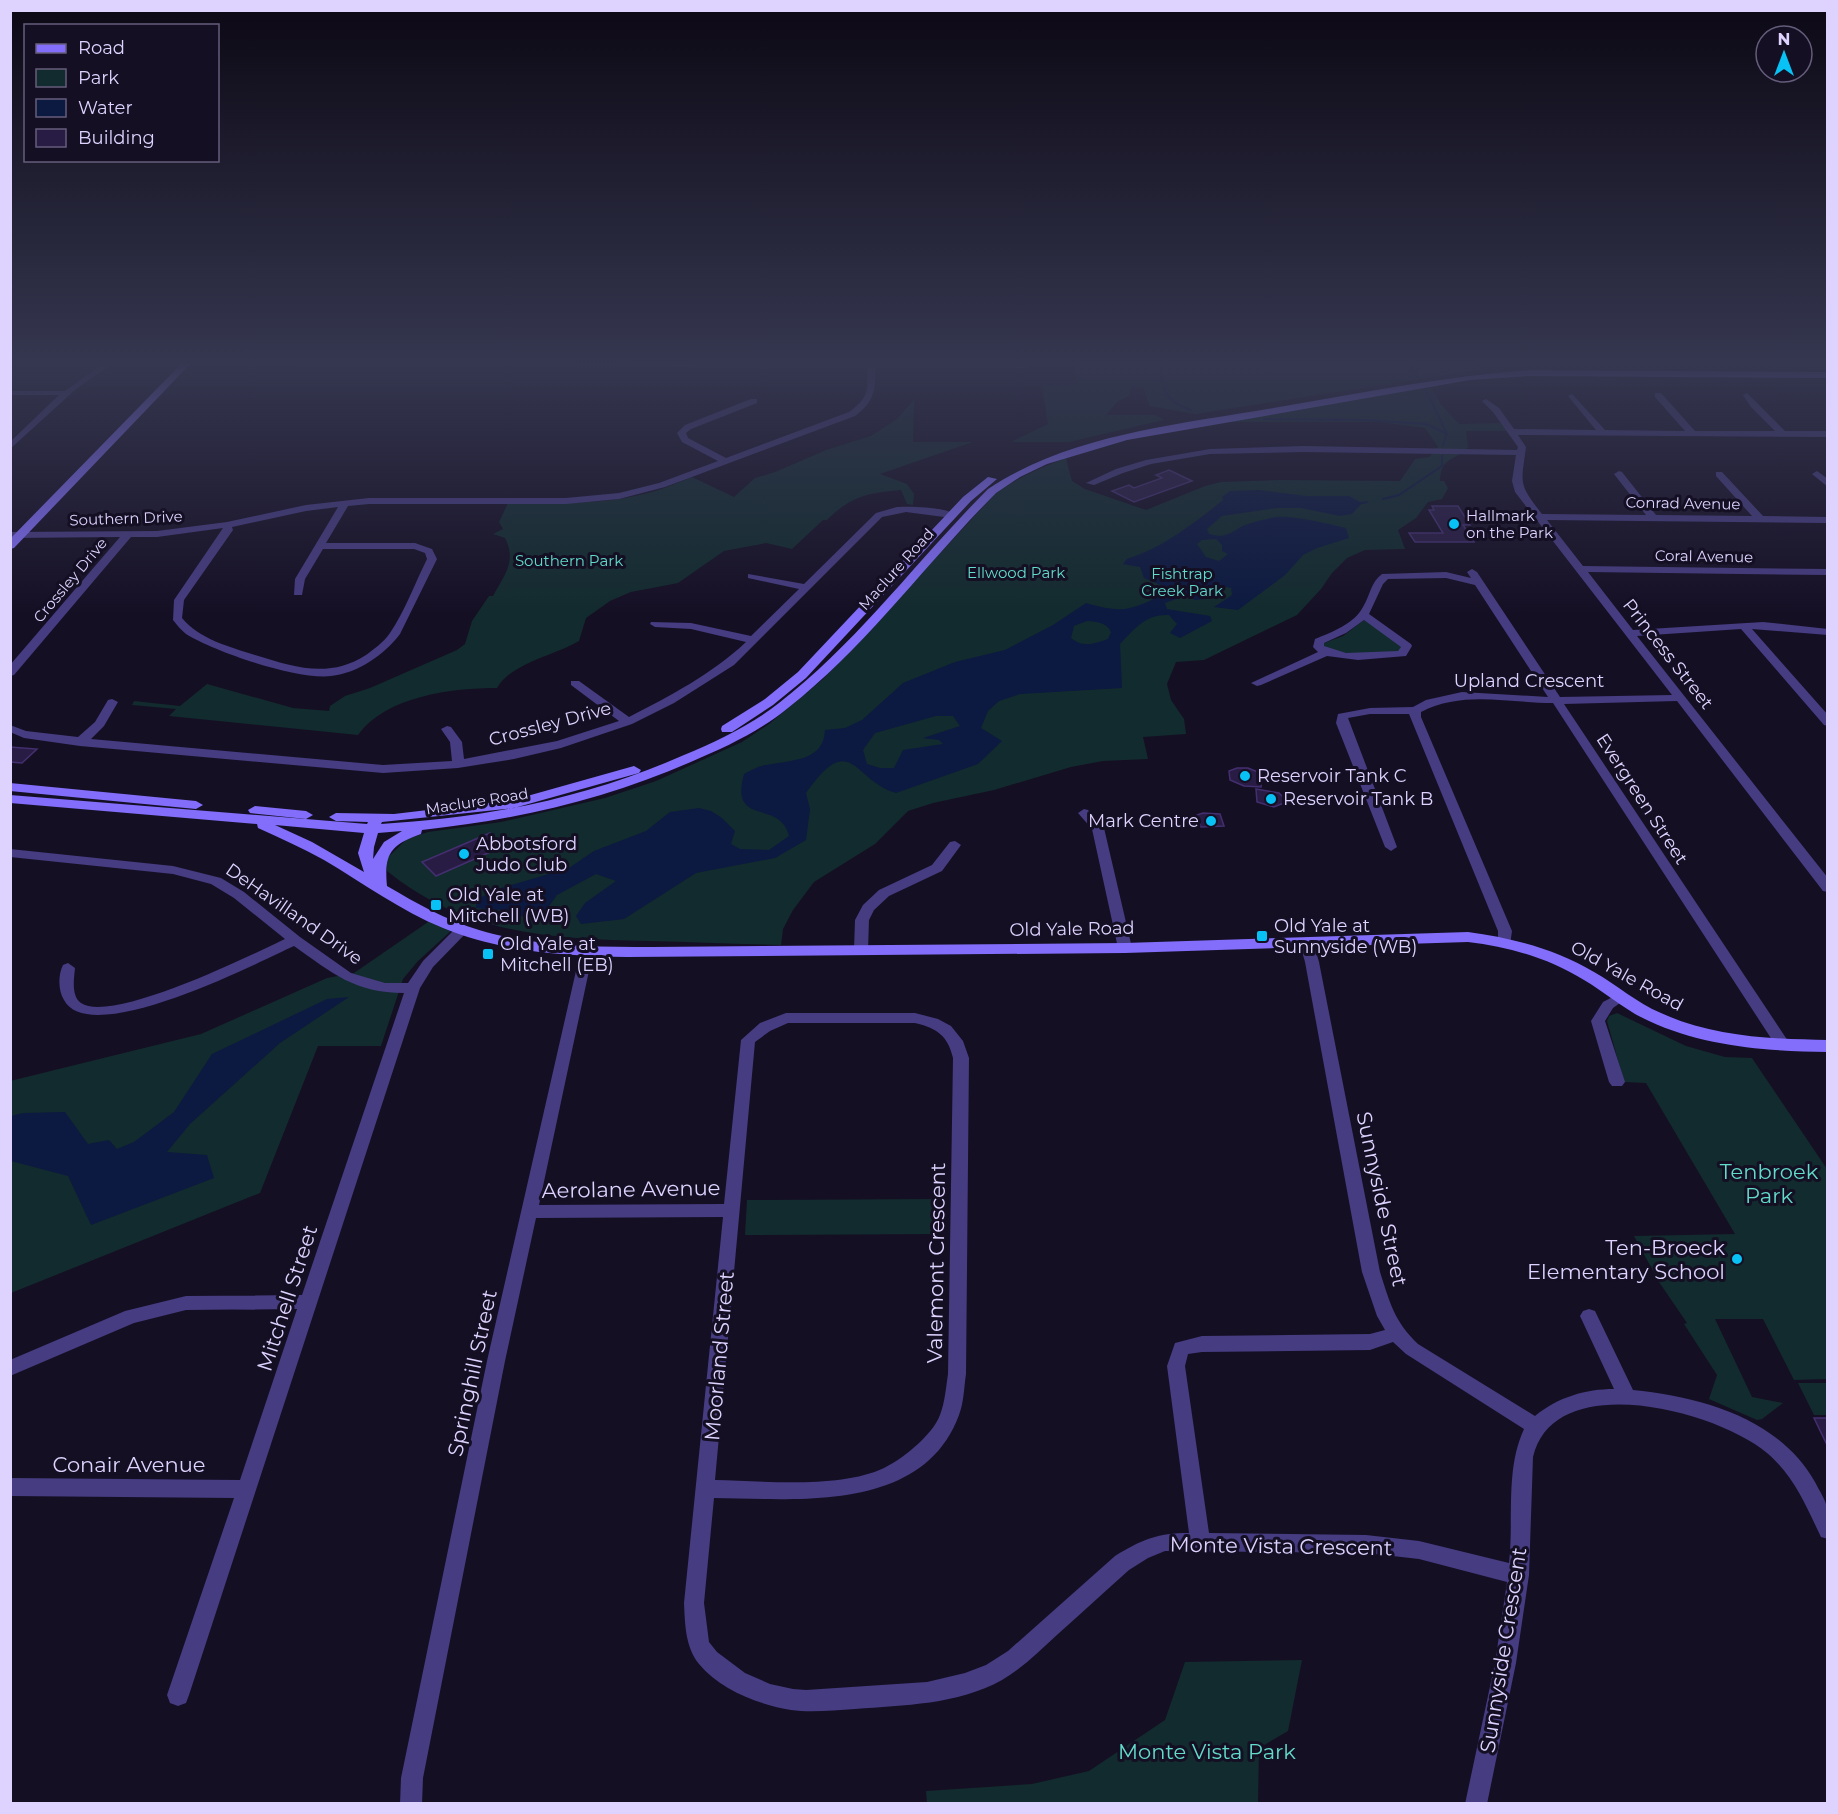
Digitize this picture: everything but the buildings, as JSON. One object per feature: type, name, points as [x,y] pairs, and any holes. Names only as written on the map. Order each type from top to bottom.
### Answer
[{"type":"main road","points":[[10,546],[15,535],[104,446]]},
{"type":"main road","name":"Maclure Road","points":[[10,787],[335,817],[374,824],[471,810],[548,795],[626,774],[726,730],[769,702],[802,675],[952,515],[987,482],[1034,458],[1075,446]]},
{"type":"main road","name":"Maclure Road","points":[[10,799],[252,820],[430,826],[488,819],[596,794],[673,766],[737,735],[792,699],[818,676],[992,490],[1024,470],[1094,446]]},
{"type":"main road","points":[[940,544],[939,537],[955,520],[952,515]]},
{"type":"main road","name":"Old Yale Road","points":[[252,820],[312,847],[410,905],[462,930],[519,945],[586,952],[1125,948],[1449,936],[1505,942],[1566,963],[1654,1017],[1700,1034],[1730,1041],[1827,1046]]},
{"type":"main road","points":[[374,824],[365,852],[365,862],[380,888]]},
{"type":"main road","points":[[380,888],[378,862],[380,854],[387,846],[405,835],[430,826]]},
{"type":"street","points":[[696,446],[723,460]]},
{"type":"street","name":"Southern Drive","points":[[15,535],[181,532],[343,503],[590,500],[650,489],[765,446]]},
{"type":"street","points":[[1091,483],[1137,466],[1176,456],[1221,451],[1317,449],[1522,453],[1521,446]]},
{"type":"street","name":"Princess Street","points":[[1522,453],[1517,477],[1518,487],[1538,517],[1827,888]]},
{"type":"street","points":[[1619,474],[1653,518]]},
{"type":"street","points":[[1719,474],[1760,519]]},
{"type":"street","points":[[1817,474],[1827,484]]},
{"type":"street","points":[[298,593],[300,579],[343,507],[343,503]]},
{"type":"street","name":"Crossley Drive","points":[[10,728],[24,734],[80,742],[383,769],[458,764],[514,755],[628,722],[670,701],[730,663],[879,515],[890,510],[911,508],[952,515]]},
{"type":"street","name":"Conrad Avenue","points":[[1538,517],[1827,520]]},
{"type":"street","points":[[227,525],[228,530],[179,600],[177,618],[187,630],[224,649],[312,673],[331,672],[352,667],[389,642],[432,559],[429,551],[415,546],[320,546]]},
{"type":"street","name":"Crossley Drive","points":[[10,673],[128,534]]},
{"type":"street","name":"Coral Avenue","points":[[1579,570],[1827,572]]},
{"type":"street","points":[[752,576],[806,587]]},
{"type":"street","name":"Evergreen Street","points":[[1364,615],[1380,579],[1386,576],[1475,577],[1783,1045]]},
{"type":"street","points":[[1364,615],[1407,646],[1402,654],[1337,656],[1324,653],[1318,647],[1319,642],[1339,633],[1364,615]]},
{"type":"street","points":[[656,624],[691,626],[753,640]]},
{"type":"street","points":[[1629,633],[1744,626],[1827,632]]},
{"type":"street","points":[[1744,626],[1827,723]]},
{"type":"street","points":[[1257,683],[1324,653]]},
{"type":"street","points":[[575,683],[628,722]]},
{"type":"street","name":"Upland Crescent","points":[[1391,847],[1342,723],[1342,716],[1370,711],[1415,710],[1432,702],[1468,697],[1505,696],[1556,700],[1680,698]]},
{"type":"street","points":[[80,742],[100,724],[112,702]]},
{"type":"street","points":[[1415,710],[1415,717],[1505,932],[1505,942]]},
{"type":"street","points":[[447,729],[456,742],[458,764]]},
{"type":"street","points":[[1084,813],[1098,828],[1125,948]]},
{"type":"street","points":[[861,950],[862,920],[868,908],[884,893],[937,868],[955,845]]},
{"type":"street","name":"DeHavilland Drive","points":[[10,853],[173,870],[216,881],[239,895],[295,940],[346,976],[384,988],[413,988]]},
{"type":"street","name":"Mitchell Street","points":[[178,1695],[413,988],[418,975],[428,962],[462,930]]},
{"type":"street","points":[[68,968],[66,987],[71,1002],[81,1009],[95,1011],[117,1009],[146,1002],[200,983],[295,940]]},
{"type":"street","name":"Sunnyside Street","points":[[1306,941],[1312,962],[1368,1262],[1386,1316],[1396,1335],[1434,1364],[1536,1426]]},
{"type":"street","name":"Springhill Street","points":[[411,1803],[412,1778],[496,1361],[586,952]]},
{"type":"street","points":[[1617,1082],[1598,1021],[1608,1005],[1620,998]]},
{"type":"street","name":"Valemont Crescent","points":[[706,1489],[821,1488],[856,1484],[889,1475],[916,1458],[936,1438],[949,1417],[954,1399],[960,1230],[961,1058],[958,1044],[952,1034],[941,1026],[915,1018],[800,1017],[786,1018],[765,1027]]},
{"type":"street","name":"Moorland Street","points":[[733,1679],[704,1654],[696,1629],[694,1603],[746,1049],[748,1040],[765,1027]]},
{"type":"street","name":"Aerolane Avenue","points":[[530,1212],[732,1210]]},
{"type":"street","points":[[10,1368],[131,1316],[186,1303],[310,1302]]},
{"type":"street","points":[[1589,1316],[1626,1396]]},
{"type":"street","points":[[1200,1541],[1176,1366],[1181,1348],[1202,1344],[1370,1342],[1396,1335]]},
{"type":"street","points":[[1536,1426],[1553,1411],[1575,1402],[1626,1396],[1696,1409],[1730,1420],[1762,1438],[1796,1469],[1812,1495],[1827,1530]]},
{"type":"street","name":"Sunnyside Crescent","points":[[1476,1803],[1504,1672],[1519,1575],[1525,1448],[1536,1426]]},
{"type":"street","name":"Conair Avenue","points":[[10,1487],[247,1489]]},
{"type":"street","name":"Monte Vista Crescent","points":[[733,1679],[759,1692],[787,1700],[806,1701],[927,1693],[965,1684],[993,1673],[1016,1658],[1104,1579],[1141,1551],[1165,1542],[1366,1544],[1419,1550],[1519,1575]]},
{"type":"green space","name":"Southern Park","points":[[840,446],[962,446],[880,474],[907,484],[914,494],[913,505],[907,504],[901,490],[861,497],[844,506],[827,520],[823,520],[792,549],[766,543],[724,551],[678,583],[631,592],[610,601],[586,618],[579,641],[512,672],[497,688],[441,693],[402,703],[385,711],[358,735],[169,716],[176,709],[132,705],[134,701],[180,706],[207,684],[293,708],[329,711],[330,706],[345,696],[370,688],[457,650],[465,644],[472,621],[489,596],[493,596],[508,568],[510,554],[505,538],[493,534],[503,529],[499,522],[508,503],[617,499],[652,492],[692,477],[734,497],[755,478]]},
{"type":"green space","name":"Fishtrap Creek Park","points":[[1438,447],[1468,447],[1443,467],[1440,481],[1444,481],[1448,488],[1442,499],[1428,502],[1416,518],[1398,530],[1405,549],[1365,550],[1347,558],[1297,615],[1204,660],[1176,662],[1167,684],[1171,700],[1184,719],[1186,734],[1143,737],[1148,759],[1103,761],[1071,767],[994,790],[933,803],[908,811],[875,844],[814,882],[793,910],[783,929],[781,945],[578,938],[511,929],[479,921],[448,909],[417,892],[387,871],[386,859],[407,839],[428,832],[501,822],[605,798],[656,781],[742,742],[769,724],[823,679],[995,494],[1012,483],[1066,458],[1072,481],[1085,489],[1146,510],[1205,486],[1221,482],[1400,481],[1415,459],[1429,457]]},
{"type":"green space","points":[[1364,620],[1404,647],[1398,653],[1339,654],[1324,647],[1324,643],[1343,636]]},
{"type":"green space","points":[[431,920],[452,930],[418,961],[403,979],[381,1046],[318,1046],[260,1193],[11,1293],[10,1081],[201,1034],[327,978],[354,973]]},
{"type":"green space","name":"Tenbroek Park","points":[[1617,1013],[1686,1046],[1725,1057],[1752,1058],[1827,1169],[1827,1379],[1794,1380],[1763,1319],[1715,1319],[1752,1397],[1783,1403],[1762,1419],[1757,1420],[1709,1399],[1717,1375],[1684,1324],[1687,1323],[1659,1282],[1634,1236],[1735,1234],[1646,1083],[1624,1082],[1607,1021],[1609,1016]]},
{"type":"green space","points":[[938,1199],[938,1234],[745,1235],[747,1200]]},
{"type":"green space","points":[[1798,1383],[1827,1383],[1827,1415],[1814,1415]]},
{"type":"green space","name":"Monte Vista Park","points":[[1302,1660],[1288,1731],[1259,1748],[1258,1803],[927,1803],[926,1791],[1032,1784],[1089,1771],[1165,1720],[1185,1662]]},
{"type":"water","points":[[1259,490],[1306,496],[1349,496],[1362,503],[1352,514],[1340,516],[1301,508],[1277,508],[1222,516],[1207,529],[1209,534],[1225,535],[1252,523],[1276,517],[1291,517],[1346,528],[1349,538],[1303,555],[1285,575],[1238,610],[1214,607],[1232,595],[1231,588],[1221,586],[1201,593],[1206,599],[1195,600],[1187,595],[1165,603],[1167,609],[1210,616],[1212,621],[1180,638],[1170,633],[1177,624],[1169,615],[1154,617],[1142,623],[1120,644],[1122,688],[1020,694],[999,701],[988,711],[981,728],[1002,741],[978,764],[896,793],[882,787],[852,764],[843,761],[833,764],[821,774],[806,793],[810,809],[806,840],[775,858],[696,873],[624,919],[581,924],[576,916],[585,903],[616,881],[596,874],[557,895],[544,913],[528,918],[502,910],[476,908],[477,899],[501,888],[569,868],[594,851],[646,831],[670,812],[699,808],[711,811],[735,831],[731,844],[740,849],[769,850],[789,836],[784,825],[776,818],[749,807],[743,801],[741,791],[744,774],[757,767],[804,758],[812,754],[819,748],[825,730],[845,728],[862,720],[903,683],[955,662],[1005,650],[1053,625],[1086,603],[1119,609],[1136,607],[1166,593],[1163,586],[1144,578],[1140,567],[1123,564],[1127,559],[1178,534],[1223,500],[1222,497],[1230,491]],"holes":[[[1216,539],[1222,545],[1222,551],[1228,554],[1219,561],[1206,557],[1197,544],[1202,540]],[[1087,621],[1098,622],[1107,626],[1111,632],[1108,639],[1093,644],[1084,644],[1071,638],[1074,626]],[[936,716],[953,716],[960,726],[923,738],[939,740],[943,744],[903,750],[894,768],[880,768],[867,764],[863,750],[875,733]]]},
{"type":"water","points":[[349,997],[280,1043],[190,1124],[167,1152],[207,1155],[214,1178],[91,1225],[68,1176],[11,1161],[11,1116],[23,1113],[65,1112],[88,1144],[109,1140],[117,1149],[134,1142],[174,1112],[212,1054],[327,999]]},
{"type":"waterway","points":[[1383,499],[1399,495],[1442,466],[1442,456]]},
{"type":"waterway","points":[[1357,504],[1367,502]]},
{"type":"place","name":"Hallmark on the Park","points":[[1454,524]]},
{"type":"place","name":"Reservoir Tank C","points":[[1245,776]]},
{"type":"place","name":"Reservoir Tank B","points":[[1271,799]]},
{"type":"place","name":"Mark Centre","points":[[1211,821]]},
{"type":"place","name":"Abbotsford Judo Club","points":[[464,854]]},
{"type":"place","name":"Old Yale at Mitchell (WB)","points":[[436,905]]},
{"type":"place","name":"Old Yale at Sunnyside (WB)","points":[[1262,936]]},
{"type":"place","name":"Old Yale at Mitchell (EB)","points":[[488,954]]},
{"type":"place","name":"Ten-Broeck Elementary School","points":[[1737,1259]]},
{"type":"park label","name":"Ellwood Park","points":[[1016,572]]}]
